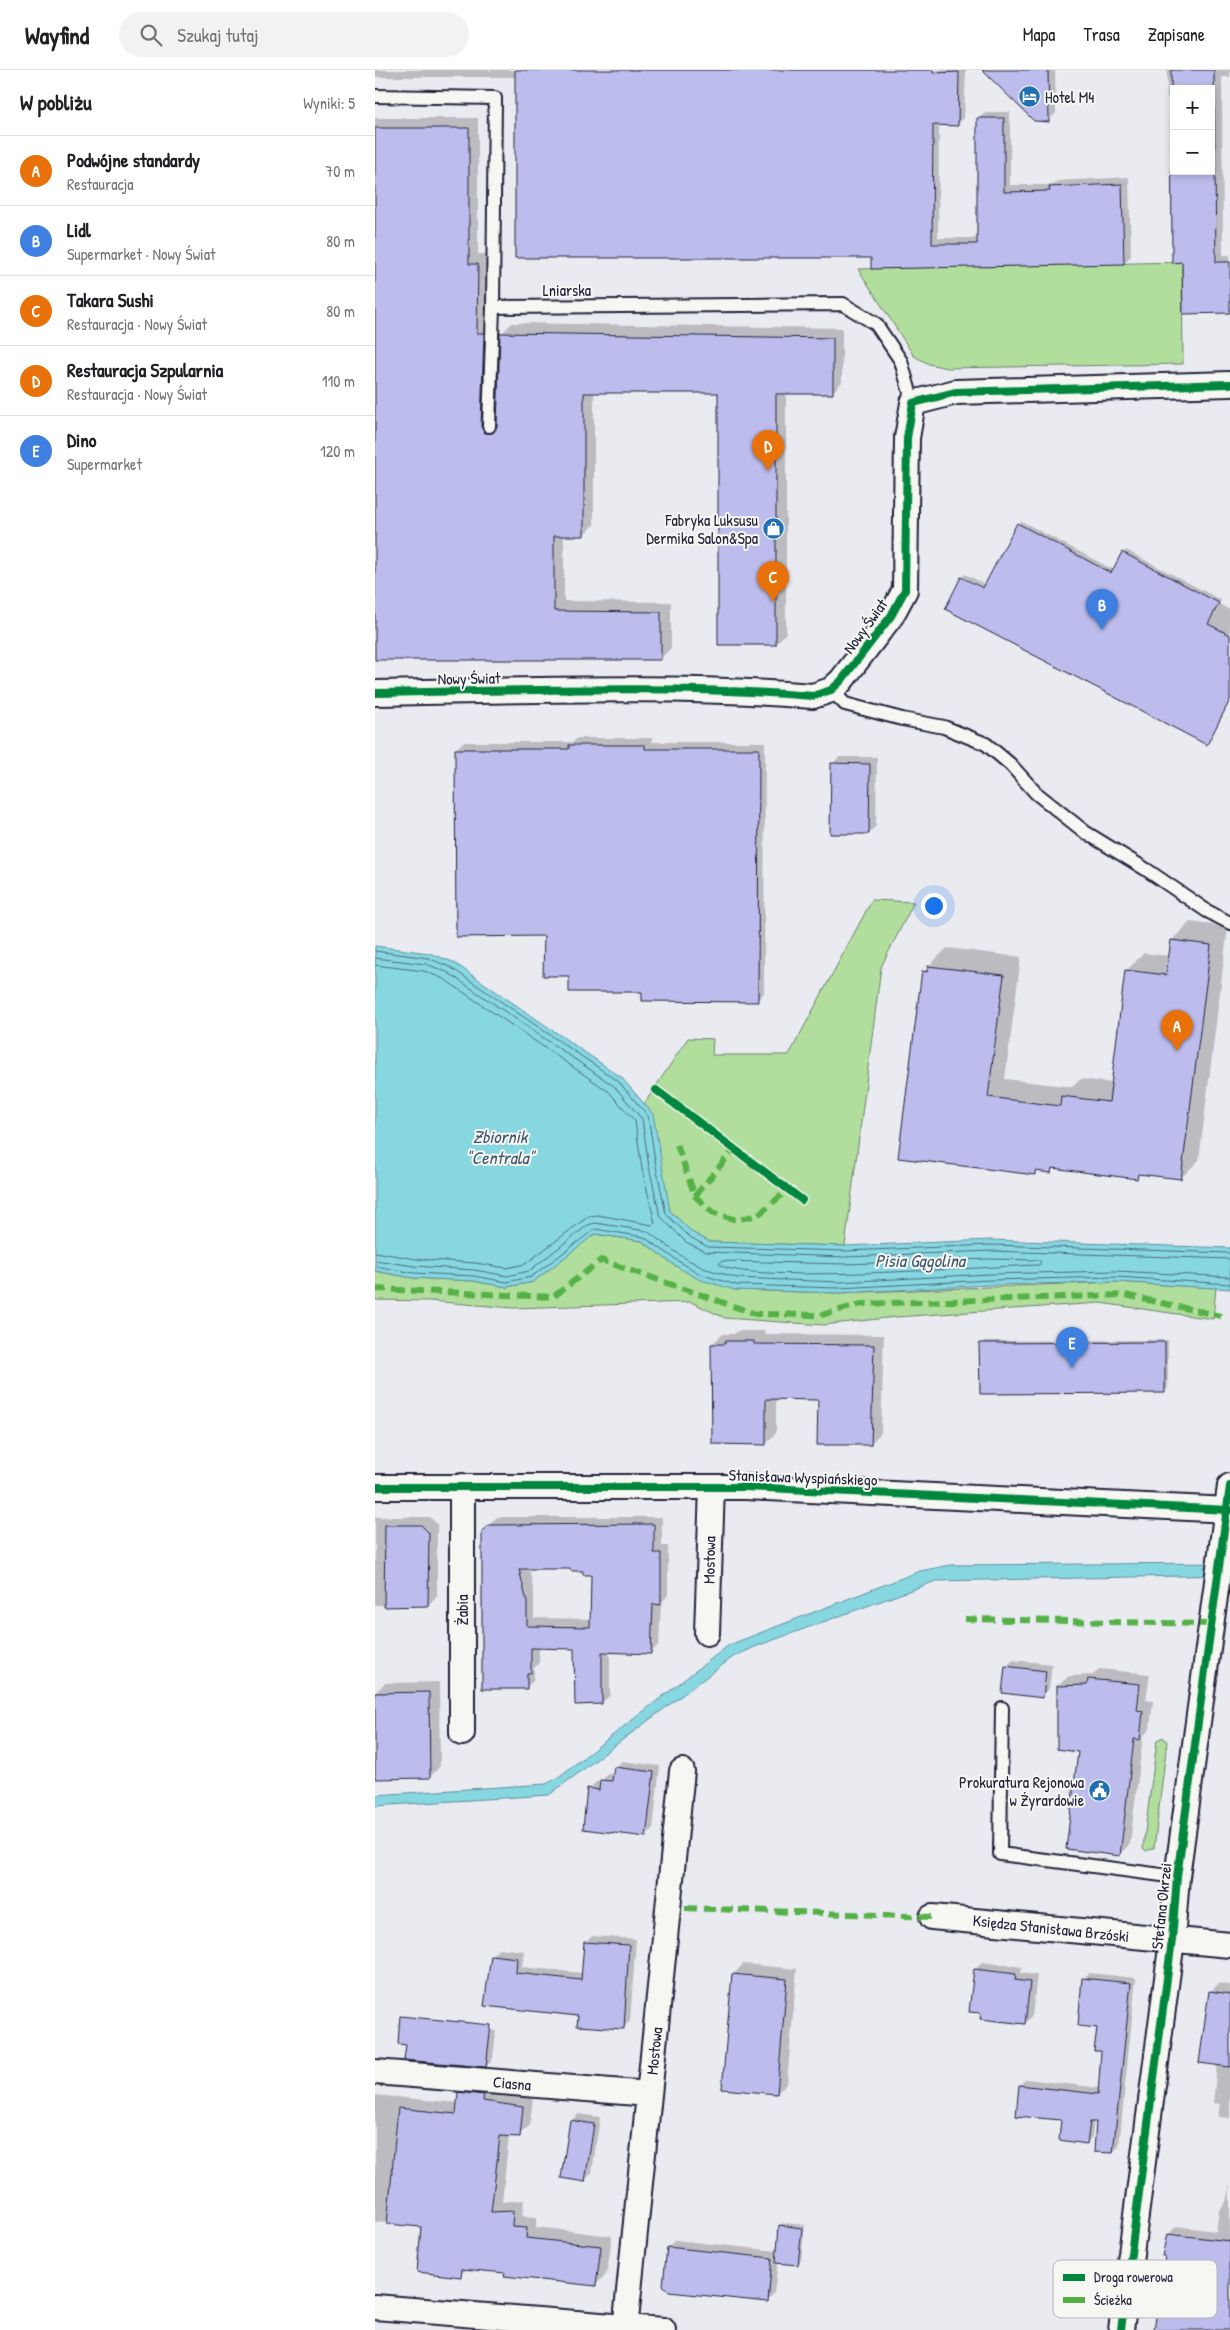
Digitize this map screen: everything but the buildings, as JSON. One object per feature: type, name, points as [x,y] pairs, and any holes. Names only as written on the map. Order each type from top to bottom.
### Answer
[{"type":"street","points":[[913,402],[955,392],[1230,384]]},
{"type":"street","name":"Nowy Świat","points":[[375,693],[759,691],[813,696],[831,690],[841,681],[891,616],[905,590],[907,438],[913,402]]},
{"type":"street","name":"Żabia","points":[[462,1486],[462,1733]]},
{"type":"street","name":"Stefana Okrzei","points":[[1130,2260],[1172,1940],[1177,1877],[1230,1486]]},
{"type":"street","name":"Stanisława Wyspiańskiego","points":[[375,1487],[712,1487],[1228,1510]]},
{"type":"street","name":"Mostowa","points":[[707,1633],[712,1487]]},
{"type":"street","name":"Mostowa","points":[[625,2328],[682,1772]]},
{"type":"street","name":"Księdza Stanisława Brzóski","points":[[932,1917],[1230,1945]]},
{"type":"street","name":"Ciasna","points":[[375,2072],[649,2094]]},
{"type":"street","points":[[375,2307],[663,2330]]},
{"type":"lane","points":[[375,96],[495,98],[493,307],[489,426]]},
{"type":"lane","name":"Lniarska","points":[[493,307],[843,304],[876,324],[901,361],[913,402]]},
{"type":"lane","points":[[831,690],[845,704],[902,719],[944,727],[985,744],[1010,764],[1036,793],[1085,832],[1147,870],[1207,911],[1230,923]]},
{"type":"lane","points":[[1002,1708],[1000,1854],[1177,1877]]},
{"type":"green space","points":[[1182,262],[1183,364],[947,368],[929,364],[914,356],[858,269]]},
{"type":"green space","points":[[872,900],[914,902],[881,967],[845,1246],[710,1242],[693,1233],[670,1211],[644,1104],[688,1038],[713,1039],[712,1055],[789,1055]]},
{"type":"green space","points":[[594,1234],[642,1241],[674,1265],[735,1290],[839,1293],[1116,1282],[1216,1288],[1213,1319],[1100,1303],[896,1317],[823,1325],[725,1318],[691,1302],[513,1308],[430,1301],[375,1300],[375,1271],[413,1278],[473,1281],[507,1287],[533,1282]]},
{"type":"green space","points":[[1163,1737],[1167,1742],[1154,1848],[1146,1851],[1143,1848],[1157,1740]]},
{"type":"water","name":"Zbiornik \"Centrala\"","points":[[375,946],[429,953],[453,962],[621,1077],[653,1114],[670,1211],[693,1233],[710,1242],[845,1246],[991,1240],[1230,1248],[1230,1289],[1116,1282],[990,1285],[839,1293],[735,1290],[698,1279],[674,1265],[642,1241],[595,1234],[533,1282],[507,1287],[473,1281],[413,1278],[375,1271]]},
{"type":"water","points":[[1230,1563],[1230,1575],[936,1581],[757,1646],[733,1657],[549,1795],[375,1806],[375,1795],[546,1784],[556,1779],[729,1645],[920,1571],[951,1565]]},
{"type":"marked path","points":[[677,1145],[695,1196],[712,1212],[736,1220],[758,1215],[789,1189]]},
{"type":"marked path","points":[[695,1196],[734,1149]]},
{"type":"marked path","points":[[375,1289],[553,1297],[601,1260],[756,1314],[821,1315],[862,1304],[1125,1295],[1221,1316]]},
{"type":"marked path","points":[[965,1619],[1210,1624]]},
{"type":"marked path","points":[[685,1908],[932,1917]]},
{"type":"cycle path","points":[[375,693],[649,689],[759,692],[813,696],[831,690],[841,681],[891,616],[905,590],[907,438],[913,403],[956,392],[1230,384]]},
{"type":"cycle path","points":[[656,1090],[802,1200]]},
{"type":"cycle path","points":[[1130,2260],[1172,1940],[1177,1877],[1230,1486]]},
{"type":"cycle path","points":[[375,1487],[746,1487],[1230,1510]]},
{"type":"cycle path","points":[[1121,2330],[1123,2318]]},
{"type":"place","name":"Hotel M4","points":[[1029,97]]},
{"type":"place","name":"Restauracja Szpularnia","points":[[768,471]]},
{"type":"place","name":"Fabryka Luksusu Dermika Salon&Spa","points":[[774,529]]},
{"type":"place","name":"Takara Sushi","points":[[773,602]]},
{"type":"place","name":"Lidl","points":[[1102,630]]},
{"type":"place","name":"Podwójne standardy","points":[[1177,1051]]},
{"type":"place","name":"Dino","points":[[1072,1368]]},
{"type":"place","name":"Prokuratura Rejonowa w Żyrardowie","points":[[1100,1791]]},
{"type":"water label","name":"Pisia Gągolina","points":[[920,1261]]}]
